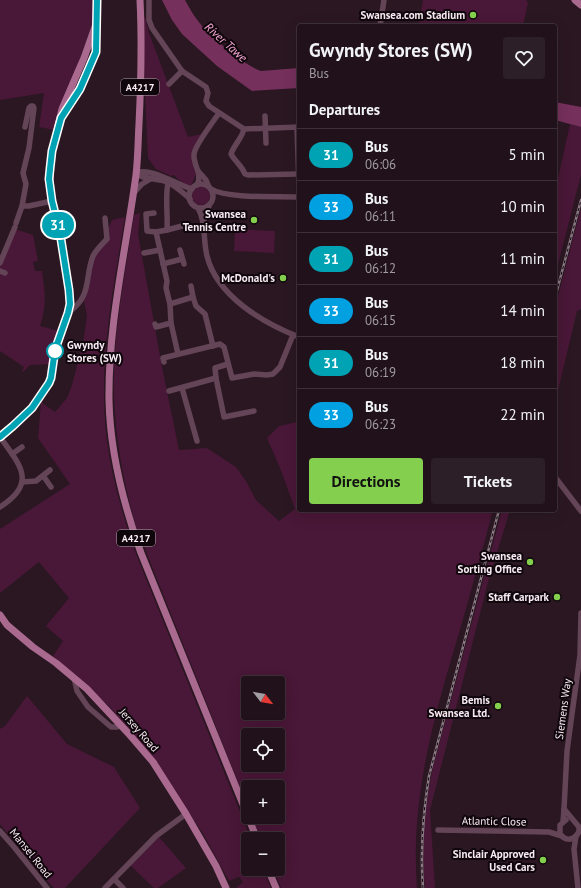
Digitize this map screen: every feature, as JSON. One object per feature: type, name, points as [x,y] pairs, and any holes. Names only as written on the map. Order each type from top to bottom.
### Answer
[{"type":"main road","points":[[0,437],[27,412],[38,399],[50,380],[58,339],[70,304],[60,233],[52,201],[49,179],[52,151],[61,118],[80,89],[94,59],[97,44],[97,0]]},
{"type":"main road","name":"A4217","points":[[140,0],[140,100],[136,173],[113,325],[109,372],[110,425],[120,486],[129,519],[141,553],[254,832]]},
{"type":"main road","points":[[576,0],[581,5]]},
{"type":"main road","name":"Jersey Road","points":[[0,615],[7,624],[32,646],[56,663],[87,689],[153,762],[186,814],[216,866],[226,888]]},
{"type":"main road","points":[[271,876],[276,888]]},
{"type":"street","points":[[149,0],[149,20],[152,28],[182,71],[206,87],[208,93],[207,104],[244,129],[297,127]]},
{"type":"street","points":[[380,24],[384,0]]},
{"type":"street","points":[[169,84],[182,71]]},
{"type":"street","points":[[0,263],[16,225],[22,206],[26,184],[23,173],[32,130],[33,106],[30,106],[25,127]]},
{"type":"street","points":[[190,199],[190,192],[200,178],[194,161],[195,152],[219,113]]},
{"type":"street","points":[[265,116],[266,143]]},
{"type":"street","points":[[244,129],[243,134],[231,154],[233,158],[241,165],[245,174],[297,174]]},
{"type":"street","points":[[136,173],[140,171],[157,175],[194,187],[203,184],[217,192],[236,195],[297,196]]},
{"type":"street","points":[[199,172],[206,180],[213,195],[203,224]]},
{"type":"street","points":[[136,173],[140,176],[168,183],[178,188],[190,199],[194,206],[198,208],[203,224],[207,256],[216,278],[239,303],[264,320],[296,336],[280,367],[270,375],[254,374],[232,378],[222,345],[163,358],[164,362]]},
{"type":"street","points":[[133,194],[142,184],[152,178]]},
{"type":"street","points":[[167,230],[168,183]]},
{"type":"street","points":[[198,208],[205,207],[223,197],[236,195]]},
{"type":"street","points":[[22,206],[30,206],[52,201]]},
{"type":"street","points":[[154,213],[146,214],[147,231],[156,232],[186,225]]},
{"type":"street","points":[[68,313],[74,309],[81,300],[87,286],[92,259],[95,252],[107,239],[105,218]]},
{"type":"street","points":[[156,232],[167,281],[166,288],[170,304],[171,323],[178,354]]},
{"type":"street","points":[[144,253],[160,250]]},
{"type":"street","points":[[163,264],[183,262],[180,250]]},
{"type":"street","points":[[191,286],[196,306],[205,314],[213,346]]},
{"type":"street","points":[[170,304],[193,297]]},
{"type":"street","points":[[155,324],[156,327],[171,323]]},
{"type":"street","points":[[228,364],[215,368],[224,417],[254,411]]},
{"type":"street","points":[[169,391],[216,378]]},
{"type":"street","points":[[182,388],[197,441]]},
{"type":"street","points":[[0,437],[16,459],[22,473],[22,482],[17,494],[10,501],[0,507]]},
{"type":"street","points":[[12,454],[22,447]]},
{"type":"street","points":[[22,482],[36,481],[50,470]]},
{"type":"street","points":[[44,476],[51,486]]},
{"type":"street","points":[[557,480],[581,511]]},
{"type":"street","name":"Siemens Way","points":[[561,824],[564,809],[567,751],[580,655],[581,613]]},
{"type":"street","points":[[74,678],[77,691],[88,707],[111,727],[117,727],[120,725]]},
{"type":"street","points":[[564,809],[580,827],[576,836],[574,848],[578,888]]},
{"type":"street","points":[[105,888],[156,836],[186,814]]},
{"type":"street","points":[[549,832],[566,820],[573,820]]},
{"type":"street","points":[[561,824],[559,831],[574,848]]},
{"type":"street","name":"Atlantic Close","points":[[438,830],[549,832],[563,837]]},
{"type":"street","name":"Mansel Road","points":[[0,831],[47,888]]},
{"type":"street","points":[[563,837],[572,839],[576,836]]},
{"type":"street","points":[[114,879],[123,888]]},
{"type":"shaded area","points":[[0,0],[94,0],[94,19],[54,130],[39,127],[44,93],[0,100]]},
{"type":"shaded area","points":[[162,0],[185,0],[197,20],[207,31],[230,52],[247,64],[261,71],[297,68],[297,88],[252,91],[217,66],[182,34],[172,20]]},
{"type":"shaded area","name":"Swansea.com Stadium","points":[[423,0],[526,0],[528,3],[523,24],[418,24]]},
{"type":"shaded area","points":[[145,16],[149,33],[188,137],[202,134],[191,154],[196,174],[192,184],[189,186],[174,175],[171,176],[156,169],[148,158],[144,74],[143,23]]},
{"type":"shaded area","points":[[557,102],[581,107],[581,127],[557,121]]},
{"type":"shaded area","points":[[570,124],[581,127],[581,175],[557,268],[557,183]]},
{"type":"shaded area","points":[[197,187],[205,187],[210,192],[208,203],[205,205],[197,205],[192,200],[192,192]]},
{"type":"shaded area","points":[[581,208],[581,309],[577,311],[557,395],[557,300]]},
{"type":"shaded area","points":[[140,213],[138,234],[162,367],[179,450],[207,448],[236,467],[246,481],[256,500],[279,521],[295,509],[267,438],[279,426],[297,422],[297,512],[492,512],[441,696],[426,759],[417,822],[417,888],[281,888],[276,876],[285,876],[285,832],[258,832],[255,824],[285,824],[285,780],[241,780],[241,789],[137,529],[128,497],[117,431],[114,398],[114,375],[117,329],[134,215]]},
{"type":"shaded area","points":[[125,217],[109,318],[104,369],[105,420],[112,471],[120,504],[136,554],[241,814],[241,824],[245,824],[248,832],[241,832],[241,876],[266,876],[271,888],[236,888],[243,882],[239,877],[229,881],[202,832],[153,759],[110,707],[53,656],[63,641],[46,626],[69,598],[39,562],[0,593],[0,529],[70,484],[38,438],[41,402],[55,412],[67,398],[83,343],[87,316],[83,296],[92,259],[107,239],[107,231],[112,220]]},
{"type":"shaded area","points":[[15,229],[33,235],[38,261],[33,262],[35,271],[42,271],[45,293],[44,311],[40,326],[59,331],[51,364],[30,365],[23,372],[24,367],[0,351],[0,265]]},
{"type":"shaded area","points":[[235,229],[275,231],[274,253],[234,251]]},
{"type":"shaded area","points":[[501,512],[509,512],[488,582],[430,810],[435,888],[425,888],[423,842],[427,798],[433,767]]},
{"type":"shaded area","points":[[27,696],[67,744],[114,767],[140,808],[65,888],[54,888],[40,874],[0,824],[0,729],[5,726]]},
{"type":"shaded area","points":[[158,836],[186,868],[158,888],[154,888],[130,865]]},
{"type":"railway","points":[[557,290],[581,200]]},
{"type":"railway","points":[[423,888],[423,832],[429,776],[498,512]]},
{"type":"bus line","name":"31","points":[[0,437],[32,408],[49,383],[55,350],[70,304],[60,233],[52,201],[49,179],[52,151],[61,118],[80,89],[96,52],[97,0]]},
{"type":"place","name":"Swansea.com Stadium","points":[[473,15]]},
{"type":"place","name":"Swansea Tennis Centre","points":[[254,220]]},
{"type":"place","name":"McDonald's","points":[[283,278]]},
{"type":"place","name":"Gwyndy Stores (SW)","points":[[55,351]]},
{"type":"place","name":"Swansea Sorting Office","points":[[530,562]]},
{"type":"place","name":"Staff Carpark","points":[[557,597]]},
{"type":"place","name":"Bemis Swansea Ltd.","points":[[498,706]]},
{"type":"place","name":"Sinclair Approved Used Cars","points":[[543,860]]},
{"type":"water label","name":"River Tawe","points":[[226,42]]}]
